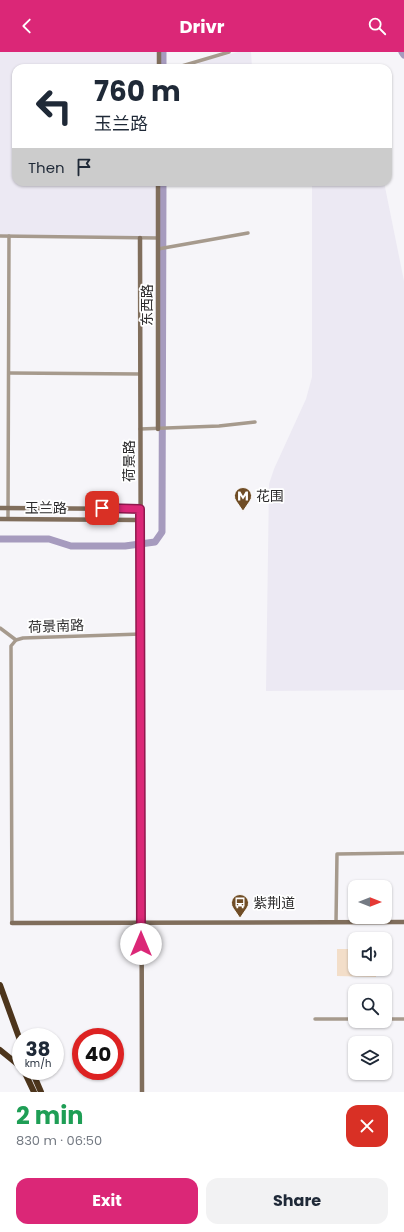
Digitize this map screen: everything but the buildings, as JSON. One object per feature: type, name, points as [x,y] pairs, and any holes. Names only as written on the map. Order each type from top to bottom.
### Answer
[{"type":"highway","points":[[0,985],[16,1028]]},
{"type":"highway","points":[[0,1050],[12,1060]]},
{"type":"highway","points":[[28,1080],[34,1092]]},
{"type":"highway","points":[[36,1080],[41,1092]]},
{"type":"street","points":[[158,64],[159,52]]},
{"type":"street","points":[[188,64],[229,52]]},
{"type":"street","name":"东西路","points":[[158,186],[158,428]]},
{"type":"street","points":[[158,249],[248,233]]},
{"type":"street","points":[[0,236],[158,238]]},
{"type":"street","points":[[8,519],[9,236]]},
{"type":"street","name":"荷景路","points":[[140,238],[142,1092]]},
{"type":"street","points":[[9,373],[140,374]]},
{"type":"street","points":[[140,429],[240,425],[255,422]]},
{"type":"street","name":"玉兰路","points":[[0,508],[140,509]]},
{"type":"street","name":"玉兰路","points":[[0,519],[140,520]]},
{"type":"street","points":[[0,628],[16,640]]},
{"type":"street","name":"荷景南路","points":[[12,922],[11,646],[16,640],[23,638],[141,634]]},
{"type":"street","points":[[336,922],[338,854],[404,853]]},
{"type":"street","points":[[12,922],[404,922]]},
{"type":"street","points":[[315,1019],[348,1019]]},
{"type":"street","points":[[392,1019],[404,1019]]},
{"type":"shaded area","points":[[0,52],[158,52],[158,64],[12,64],[12,186],[158,186],[158,238],[0,237]]},
{"type":"shaded area","points":[[238,52],[251,52],[252,64],[198,64],[199,62]]},
{"type":"shaded area","points":[[312,186],[385,186],[404,281],[404,690],[266,691],[269,484],[274,469],[306,399],[312,377]]},
{"type":"shaded area","points":[[337,949],[348,949],[348,976],[376,977],[337,976]]},
{"type":"waterway","points":[[163,52],[163,64]]},
{"type":"waterway","points":[[0,539],[49,539],[71,546],[125,546],[155,542],[162,532],[163,186]]},
{"type":"place","name":"花围","points":[[243,511]]},
{"type":"place","name":"紫荆道","points":[[240,918]]},
{"type":"route","points":[[102,508],[140,509],[141,944]]}]
